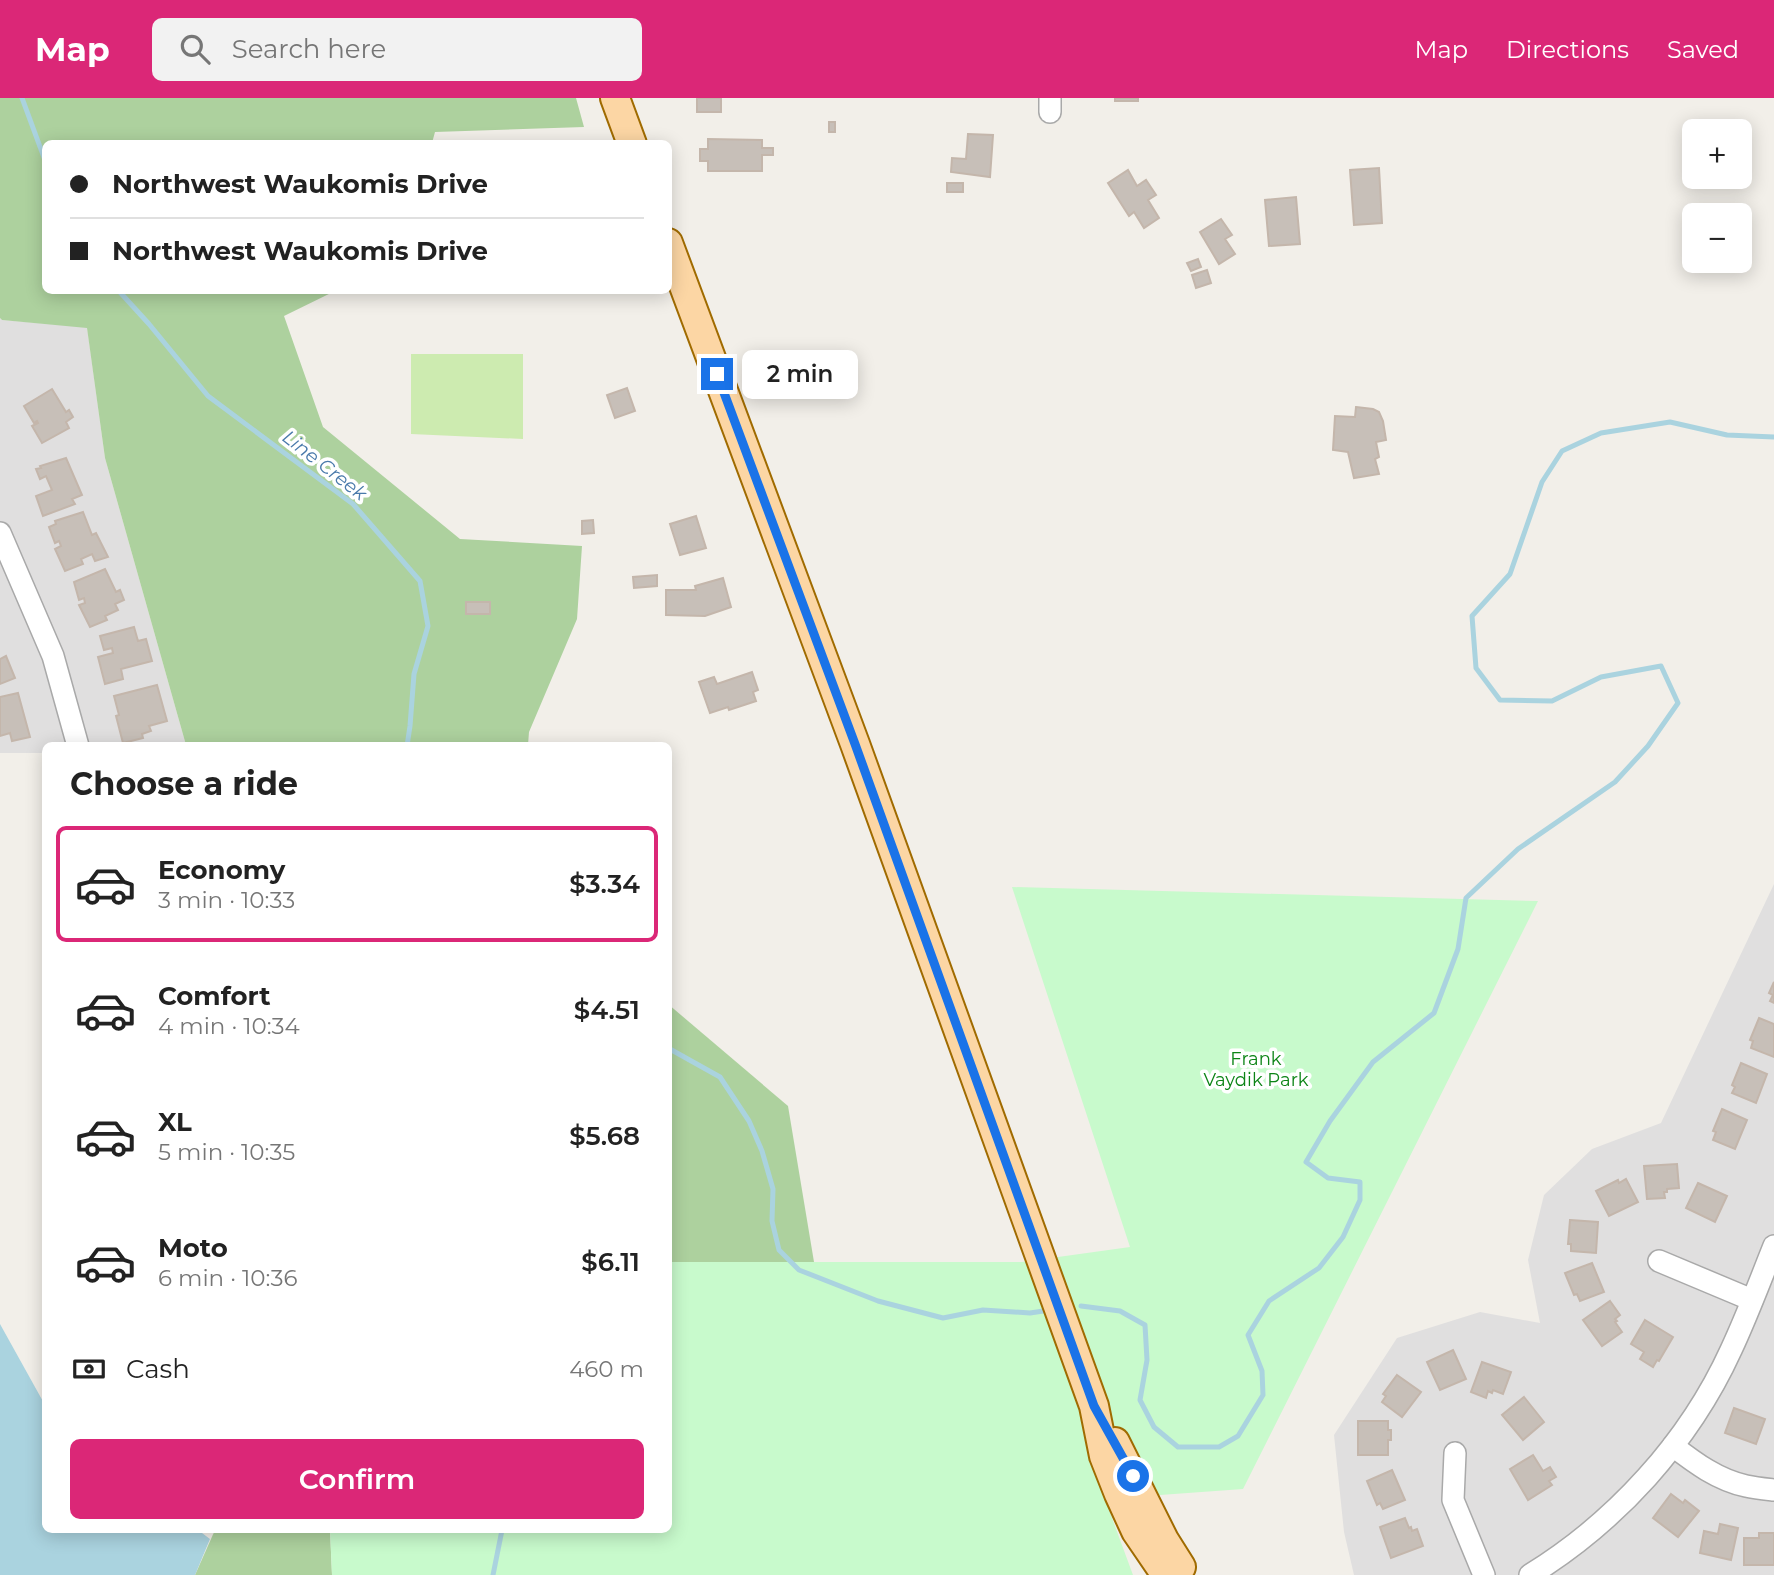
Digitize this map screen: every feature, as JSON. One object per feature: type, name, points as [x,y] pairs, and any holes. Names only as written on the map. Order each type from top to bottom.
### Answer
[{"type":"main road","points":[[615,98],[631,140]]},
{"type":"main road","points":[[672,254],[855,744],[1054,1293],[1094,1406],[1104,1456],[1136,1531],[1166,1575]]},
{"type":"main road","points":[[1094,1406],[1123,1455],[1164,1539],[1185,1575]]},
{"type":"street","points":[[0,533],[53,656],[77,742]]},
{"type":"street","points":[[1530,1575],[1585,1536],[1616,1509],[1673,1446],[1713,1386],[1731,1350],[1774,1246]]},
{"type":"street","points":[[1659,1261],[1752,1300]]},
{"type":"street","points":[[1673,1446],[1713,1474],[1744,1486],[1774,1490]]},
{"type":"street","points":[[1455,1453],[1454,1500],[1484,1575]]},
{"type":"shaded area","points":[[0,318],[87,327],[105,458],[185,742],[42,742],[42,753],[0,753]]},
{"type":"shaded area","points":[[1774,884],[1774,1575],[1354,1575],[1344,1532],[1334,1435],[1397,1338],[1480,1312],[1540,1323],[1528,1260],[1544,1195],[1592,1149],[1661,1123]]},
{"type":"green space","points":[[0,98],[576,98],[584,127],[435,132],[433,140],[42,140],[42,294],[329,294],[284,316],[323,427],[460,539],[582,546],[577,619],[529,732],[528,742],[185,742],[105,458],[87,328],[0,318]]},
{"type":"green space","points":[[411,354],[523,354],[523,439],[411,434]]},
{"type":"green space","name":"Frank Vaydik Park","points":[[1012,887],[1538,901],[1243,1489],[1105,1499],[1133,1575],[332,1575],[330,1533],[672,1533],[672,1262],[1022,1262],[1130,1247]]},
{"type":"green space","points":[[672,1007],[788,1106],[814,1262],[672,1262]]},
{"type":"green space","points":[[214,1533],[330,1533],[332,1575],[195,1575]]},
{"type":"water","points":[[0,1324],[42,1400],[42,1533],[202,1533],[210,1539],[195,1575],[0,1575]]},
{"type":"building","points":[[697,98],[721,98],[721,112],[697,112]]},
{"type":"building","points":[[1115,98],[1138,98],[1138,101],[1115,101]]},
{"type":"building","points":[[829,122],[835,122],[835,132],[829,132]]},
{"type":"building","points":[[968,134],[993,135],[990,177],[951,172],[952,158],[966,159]]},
{"type":"building","points":[[708,139],[762,140],[762,148],[773,148],[773,155],[762,155],[762,171],[708,171],[708,161],[700,161],[700,149],[708,149]]},
{"type":"building","points":[[1379,168],[1382,223],[1354,225],[1350,170]]},
{"type":"building","points":[[1128,170],[1137,186],[1146,180],[1156,195],[1148,200],[1159,218],[1144,228],[1134,212],[1129,216],[1108,183]]},
{"type":"building","points":[[947,183],[963,183],[963,192],[947,192]]},
{"type":"building","points":[[1296,197],[1300,244],[1269,246],[1265,200]]},
{"type":"building","points":[[1221,219],[1232,235],[1225,239],[1235,254],[1219,264],[1200,232]]},
{"type":"building","points":[[1198,259],[1201,267],[1191,271],[1187,263]]},
{"type":"building","points":[[1207,270],[1211,283],[1196,288],[1192,275]]},
{"type":"building","points":[[627,388],[635,411],[615,418],[607,395]]},
{"type":"building","points":[[52,389],[66,412],[69,410],[73,417],[66,422],[69,428],[42,443],[32,426],[38,423],[34,423],[24,406]]},
{"type":"building","points":[[1356,407],[1379,412],[1386,440],[1376,442],[1379,457],[1375,459],[1379,474],[1354,478],[1348,452],[1333,450],[1335,416],[1355,417]]},
{"type":"building","points":[[66,458],[82,495],[72,499],[75,504],[43,516],[36,496],[52,490],[46,476],[40,479],[36,469]]},
{"type":"building","points":[[83,512],[92,535],[96,533],[108,557],[95,561],[92,554],[81,559],[83,564],[65,571],[55,549],[61,546],[59,541],[55,543],[49,527],[56,524],[55,521]]},
{"type":"building","points":[[696,516],[706,548],[680,555],[670,524]]},
{"type":"building","points":[[593,520],[594,533],[582,534],[582,521]]},
{"type":"building","points":[[105,569],[116,592],[120,590],[124,600],[115,604],[118,610],[105,616],[107,620],[90,627],[79,605],[85,603],[84,598],[79,600],[74,582]]},
{"type":"building","points":[[657,575],[657,586],[634,588],[633,577]]},
{"type":"building","points":[[723,578],[731,607],[705,616],[666,615],[666,590],[696,590],[695,586]]},
{"type":"building","points":[[466,602],[490,602],[490,614],[466,614]]},
{"type":"building","points":[[134,627],[138,641],[146,639],[152,661],[121,669],[123,679],[105,684],[98,657],[113,653],[112,648],[104,650],[100,636]]},
{"type":"building","points":[[6,656],[15,678],[0,684],[0,659]]},
{"type":"building","points":[[752,672],[758,690],[753,692],[756,701],[710,713],[699,682],[714,677],[717,684]]},
{"type":"building","points":[[157,685],[167,721],[149,726],[151,731],[142,734],[143,738],[123,742],[114,696]]},
{"type":"building","points":[[18,693],[30,737],[12,741],[10,733],[0,736],[0,697]]},
{"type":"building","points":[[1774,982],[1774,1003],[1770,1001],[1773,995],[1769,993]]},
{"type":"building","points":[[1759,1018],[1774,1024],[1774,1057],[1751,1048],[1753,1041],[1750,1040]]},
{"type":"building","points":[[1741,1063],[1767,1074],[1756,1103],[1732,1093],[1735,1087],[1732,1085]]},
{"type":"building","points":[[1722,1109],[1747,1120],[1735,1149],[1713,1140],[1716,1132],[1713,1131]]},
{"type":"building","points":[[1677,1164],[1679,1188],[1667,1189],[1667,1192],[1664,1192],[1665,1198],[1647,1199],[1644,1166]]},
{"type":"building","points":[[1626,1179],[1638,1202],[1609,1216],[1596,1191]]},
{"type":"building","points":[[1698,1183],[1727,1196],[1715,1222],[1686,1208]]},
{"type":"building","points":[[1570,1220],[1598,1222],[1596,1253],[1571,1251],[1571,1244],[1568,1244]]},
{"type":"building","points":[[1592,1263],[1604,1292],[1580,1301],[1577,1294],[1574,1295],[1565,1273]]},
{"type":"building","points":[[1610,1301],[1620,1315],[1615,1322],[1622,1332],[1602,1346],[1583,1320]]},
{"type":"building","points":[[1645,1320],[1673,1337],[1653,1367],[1640,1359],[1644,1352],[1631,1344]]},
{"type":"building","points":[[1453,1350],[1466,1379],[1440,1390],[1427,1362]]},
{"type":"building","points":[[1482,1362],[1511,1372],[1503,1394],[1488,1391],[1486,1398],[1471,1392]]},
{"type":"building","points":[[1397,1375],[1421,1392],[1402,1417],[1382,1402],[1386,1396],[1383,1394]]},
{"type":"building","points":[[1524,1397],[1544,1422],[1523,1440],[1502,1415]]},
{"type":"building","points":[[1734,1408],[1765,1419],[1756,1444],[1725,1433]]},
{"type":"building","points":[[1358,1421],[1388,1421],[1391,1440],[1388,1440],[1388,1455],[1358,1455]]},
{"type":"building","points":[[1533,1455],[1543,1471],[1550,1467],[1556,1477],[1549,1481],[1552,1485],[1528,1500],[1510,1469]]},
{"type":"building","points":[[1392,1470],[1405,1500],[1383,1509],[1380,1503],[1377,1505],[1367,1481]]},
{"type":"building","points":[[1671,1494],[1683,1503],[1685,1500],[1699,1511],[1678,1537],[1653,1518]]},
{"type":"building","points":[[1405,1518],[1412,1531],[1417,1529],[1423,1546],[1391,1558],[1380,1527]]},
{"type":"building","points":[[1720,1524],[1738,1528],[1731,1560],[1700,1553],[1704,1531],[1718,1534]]},
{"type":"building","points":[[1759,1533],[1774,1533],[1774,1565],[1744,1565],[1744,1538],[1759,1538]]},
{"type":"waterway","name":"Line Creek","points":[[22,98],[42,152]]},
{"type":"waterway","name":"Line Creek","points":[[122,294],[208,396],[353,504],[420,581],[428,626],[414,674],[408,742]]},
{"type":"waterway","points":[[1081,1306],[1120,1311],[1145,1325],[1147,1360],[1140,1400],[1154,1427],[1178,1447],[1219,1447],[1238,1436],[1263,1395],[1262,1371],[1248,1335],[1269,1301],[1319,1268],[1343,1237],[1360,1200],[1360,1182],[1328,1178],[1306,1162],[1330,1121],[1373,1062],[1434,1013],[1458,949],[1466,898],[1518,849],[1615,782],[1648,746],[1678,703],[1661,666],[1601,677],[1552,701],[1500,700],[1476,668],[1472,616],[1510,574],[1542,482],[1562,451],[1601,433],[1670,422],[1727,435],[1774,437]]},
{"type":"waterway","points":[[672,1050],[720,1077],[749,1121],[762,1151],[773,1189],[772,1221],[779,1250],[799,1270],[878,1301],[943,1318],[983,1310],[1030,1313],[1050,1310]]},
{"type":"waterway","name":"Line Creek","points":[[493,1575],[501,1533]]},
{"type":"route","points":[[717,374],[855,744],[1094,1406],[1133,1476]]}]
